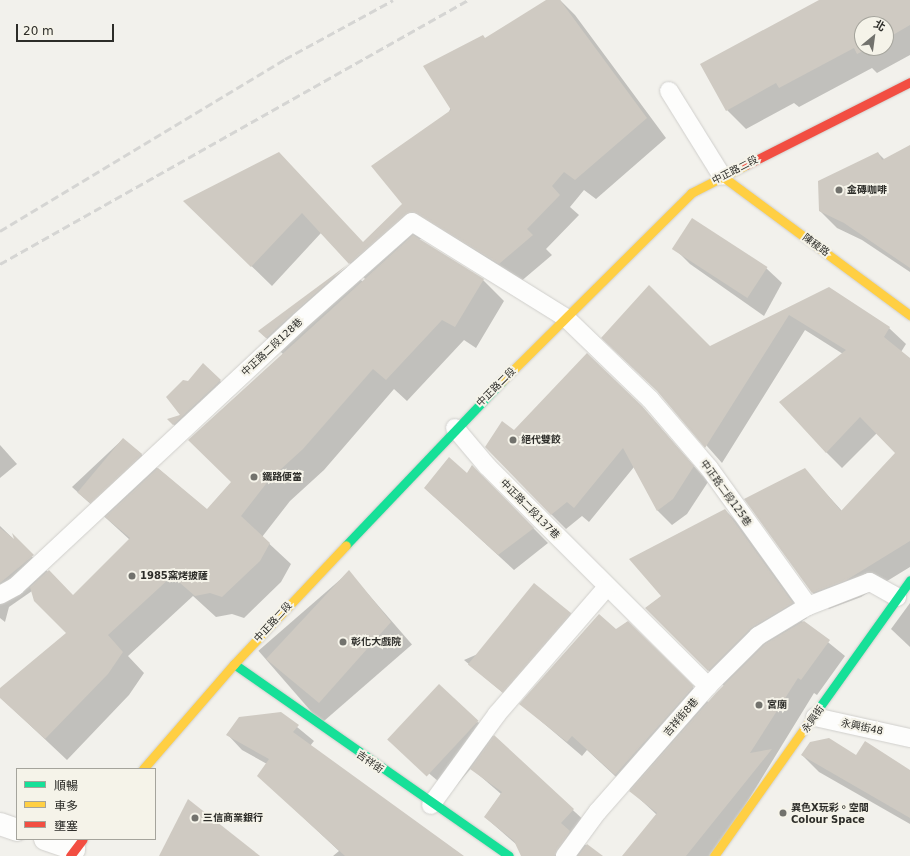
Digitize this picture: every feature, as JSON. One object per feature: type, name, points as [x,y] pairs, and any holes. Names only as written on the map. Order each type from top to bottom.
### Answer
[{"type":"street","name":"中正路二段","points":[[144,768],[234,664],[455,428],[691,193],[910,82]]},
{"type":"street","name":"陳稜路","points":[[722,176],[910,315]]},
{"type":"street","name":"永興街","points":[[714,856],[815,717],[910,580]]},
{"type":"street","name":"吉祥街","points":[[234,664],[432,805],[509,856]]},
{"type":"street","points":[[0,824],[16,830]]},
{"type":"street","points":[[48,840],[76,848]]},
{"type":"lane","points":[[669,91],[722,176]]},
{"type":"lane","name":"中正路二段128巷","points":[[0,596],[16,586],[300,321],[412,222],[566,318]]},
{"type":"lane","name":"中正路二段125巷","points":[[566,318],[650,400],[709,468],[808,606]]},
{"type":"lane","name":"中正路二段137巷","points":[[455,428],[487,466],[607,587]]},
{"type":"lane","points":[[808,606],[870,582],[897,597]]},
{"type":"lane","points":[[432,805],[497,714],[607,587],[708,686]]},
{"type":"lane","name":"吉祥街8巷","points":[[565,856],[598,811],[708,686],[758,636],[808,606]]},
{"type":"lane","name":"永興街48","points":[[815,717],[910,738]]},
{"type":"building","points":[[546,0],[560,0],[647,118],[575,180],[564,172],[552,186],[560,195],[527,229],[533,235],[499,264],[412,212],[349,264],[302,213],[251,267],[183,201],[279,152],[363,242],[402,204],[371,166],[451,110],[423,66],[483,35],[485,38]]},
{"type":"building","points":[[819,0],[910,0],[910,25],[894,34],[894,16],[854,16],[854,48],[779,88],[776,83],[726,111],[700,64]]},
{"type":"building","points":[[910,145],[910,268],[844,223],[819,211],[818,181],[878,152],[882,160]]},
{"type":"building","points":[[692,218],[767,267],[747,298],[672,249]]},
{"type":"building","points":[[413,235],[484,279],[455,327],[442,320],[386,380],[373,369],[303,449],[269,480],[241,516],[270,543],[260,561],[222,597],[210,593],[195,596],[172,576],[108,635],[123,652],[108,674],[45,739],[0,698],[0,688],[66,633],[34,601],[30,587],[49,570],[73,595],[130,538],[105,517],[158,468],[207,509],[231,482],[188,440]]},
{"type":"building","points":[[347,265],[266,338],[258,331]]},
{"type":"building","points":[[649,285],[710,346],[829,287],[890,327],[884,337],[910,358],[910,541],[845,581],[812,593],[744,499],[805,468],[841,511],[895,453],[860,417],[826,453],[779,402],[846,350],[789,315],[705,448],[657,391],[601,338]]},
{"type":"building","points":[[587,353],[642,406],[694,466],[673,499],[657,511],[623,448],[574,508],[567,502],[551,515],[485,447],[502,421],[514,430]]},
{"type":"building","points":[[203,363],[221,380],[173,425],[167,419],[180,415],[166,397],[183,380],[188,381]]},
{"type":"building","points":[[123,438],[142,454],[97,508],[77,492]]},
{"type":"building","points":[[449,457],[467,473],[472,465],[534,528],[498,555],[424,488]]},
{"type":"building","points":[[725,509],[793,603],[751,628],[708,671],[645,608],[661,596],[629,559]]},
{"type":"building","points":[[0,528],[14,539],[12,533],[34,555],[0,583]]},
{"type":"building","points":[[349,570],[391,622],[319,703],[266,659]]},
{"type":"building","points":[[534,583],[571,613],[505,695],[468,665]]},
{"type":"building","points":[[599,614],[616,629],[628,621],[694,686],[615,775],[572,736],[567,742],[519,704]]},
{"type":"building","points":[[804,621],[830,640],[801,680],[798,678],[750,753],[772,749],[686,856],[622,856],[657,813],[629,791],[716,693],[765,644]]},
{"type":"building","points":[[439,684],[478,721],[427,776],[387,740]]},
{"type":"building","points":[[281,712],[299,725],[293,732],[464,856],[345,856],[257,776],[269,759],[226,735],[239,717]]},
{"type":"building","points":[[494,735],[574,809],[561,823],[570,831],[555,856],[521,856],[514,841],[484,817],[502,792],[470,769]]},
{"type":"building","points":[[829,738],[856,755],[865,741],[910,770],[910,818],[801,755],[810,742]]},
{"type":"building","name":"三信商業銀行","points":[[188,799],[260,856],[159,856]]},
{"type":"building","points":[[587,844],[603,856],[578,856]]},
{"type":"railway","points":[[0,231],[285,59],[393,0]]},
{"type":"railway","points":[[0,264],[468,0]]},
{"type":"traffic: fast","points":[[346,545],[501,382]]},
{"type":"traffic: fast","points":[[816,712],[910,580]]},
{"type":"traffic: fast","points":[[234,664],[509,856]]},
{"type":"traffic: slow","points":[[501,382],[691,193],[746,165]]},
{"type":"traffic: slow","points":[[722,176],[910,315]]},
{"type":"traffic: slow","points":[[144,768],[234,664],[346,545]]},
{"type":"traffic: slow","points":[[714,856],[816,712]]},
{"type":"traffic: jam","points":[[746,165],[910,82]]},
{"type":"traffic: jam","points":[[70,856],[82,840]]},
{"type":"place","name":"金磚咖啡","points":[[839,190]]},
{"type":"place","name":"絕代雙餃","points":[[513,440]]},
{"type":"place","name":"鐵路便當","points":[[254,477]]},
{"type":"place","name":"1985窯烤披薩","points":[[132,576]]},
{"type":"place","name":"彰化大戲院","points":[[343,642]]},
{"type":"place","name":"宮廟","points":[[759,705]]},
{"type":"place","name":"異色X玩彩。空間 Colour Space","points":[[783,813]]},
{"type":"place","name":"三信商業銀行","points":[[195,818]]}]
